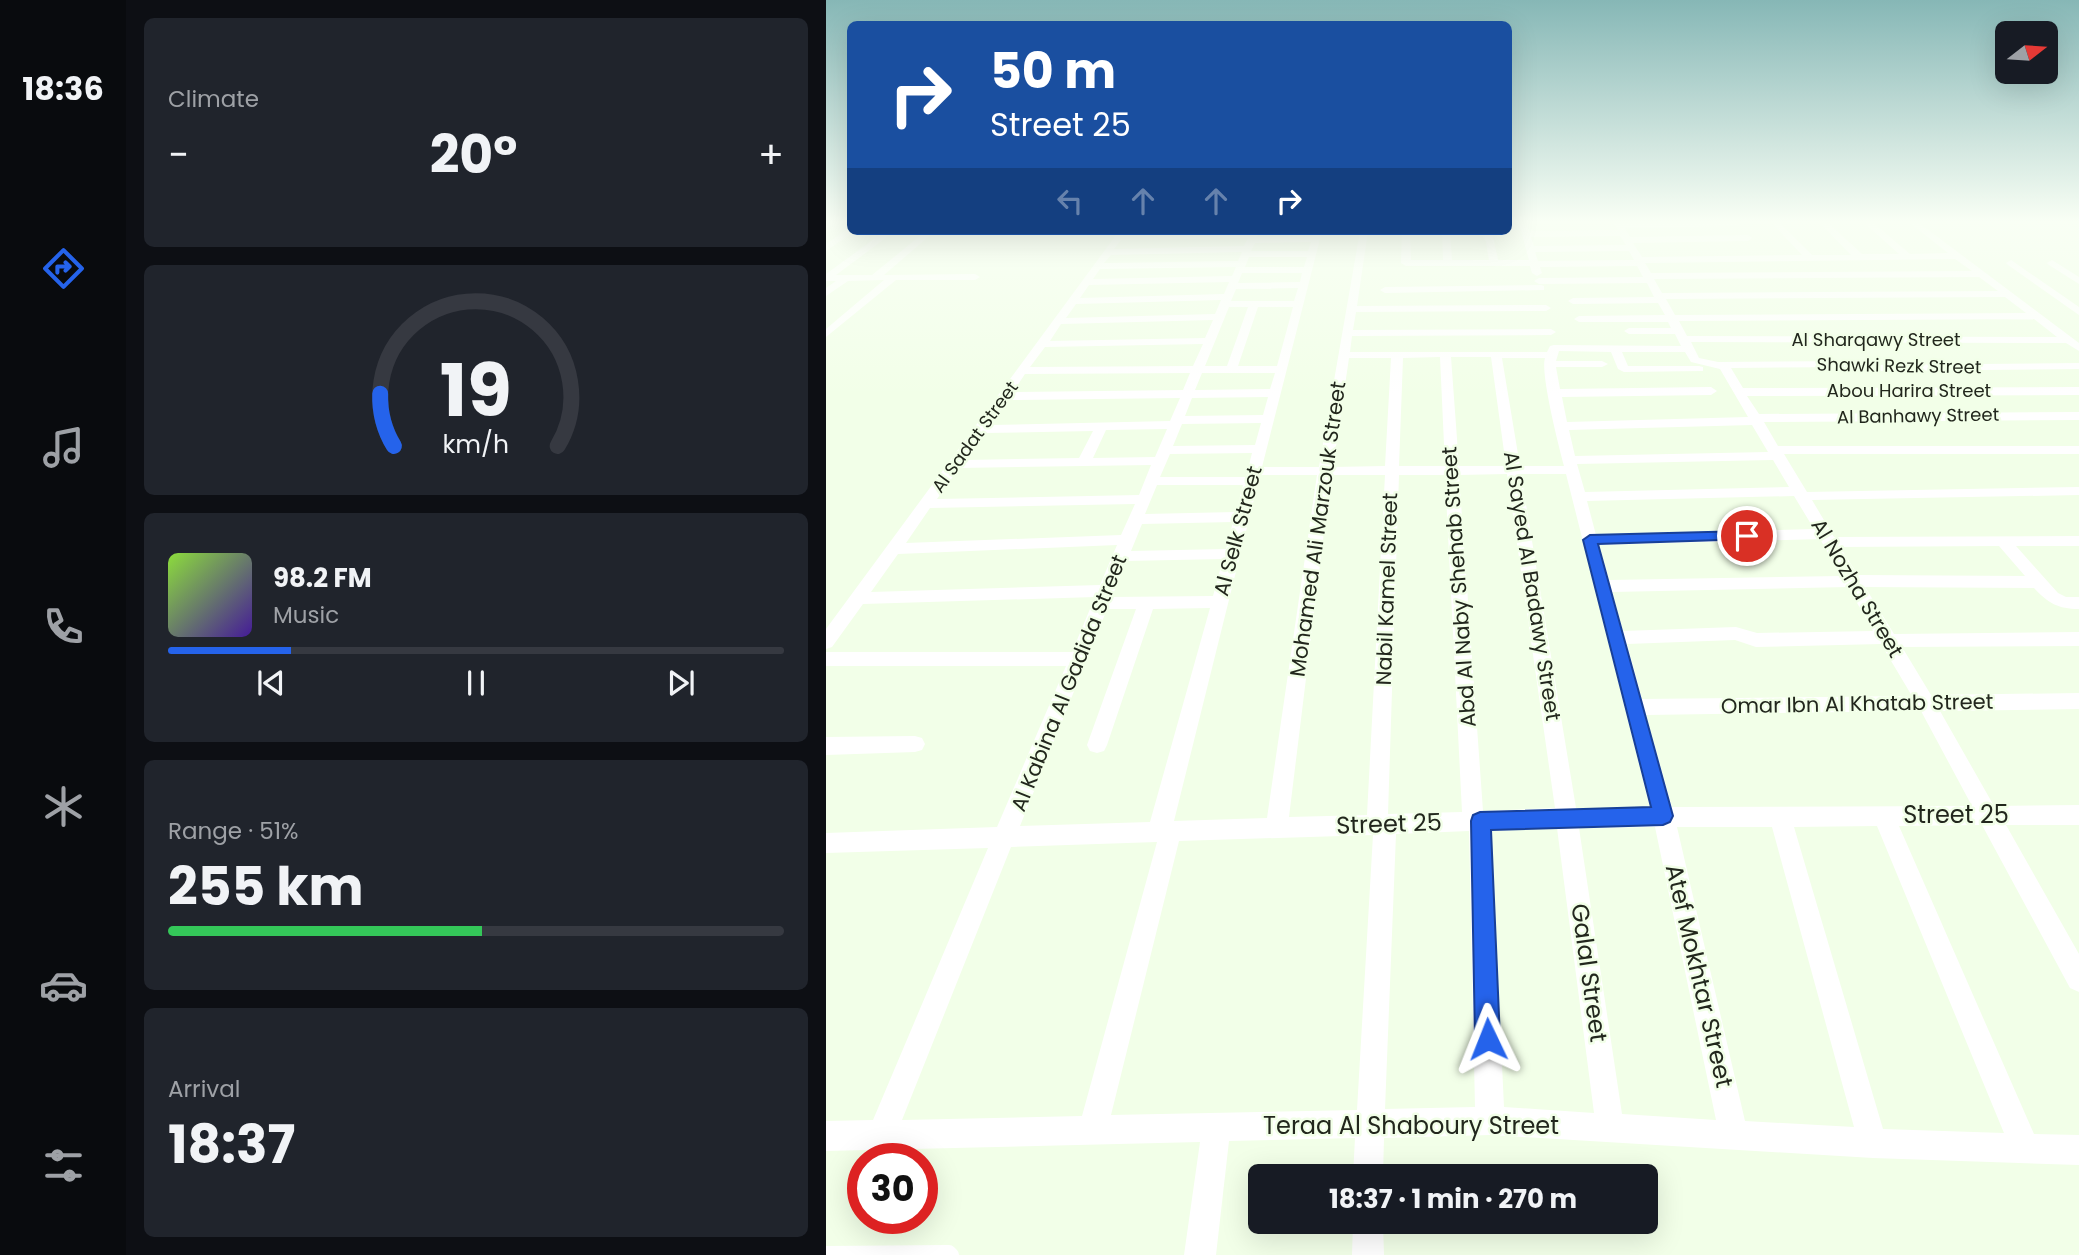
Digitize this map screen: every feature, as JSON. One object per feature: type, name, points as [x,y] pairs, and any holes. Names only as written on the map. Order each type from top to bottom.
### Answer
[{"type":"street","points":[[826,293],[845,279]]},
{"type":"street","points":[[826,334],[892,279]]},
{"type":"street","name":"Al Sadat Street","points":[[826,642],[1089,279]]},
{"type":"street","points":[[1086,282],[1126,279]]},
{"type":"street","points":[[1072,301],[1189,279]]},
{"type":"street","points":[[1058,321],[1206,279]]},
{"type":"street","name":"Al Kabina Al Gadida Street","points":[[881,1135],[1235,279]]},
{"type":"street","points":[[1231,370],[1254,304],[1243,279]]},
{"type":"street","name":"Al Selk Street","points":[[1093,1130],[1219,602],[1305,279]]},
{"type":"street","name":"Mohamed Ali Marzouk Street","points":[[1277,827],[1325,471],[1357,279]]},
{"type":"street","name":"Atef Mokhtar Street","points":[[1538,279],[1546,308],[1554,393],[1570,465],[1663,816],[1734,1135]]},
{"type":"street","points":[[1385,290],[1540,285],[1570,279]]},
{"type":"street","points":[[1554,393],[1713,395],[1648,279]]},
{"type":"street","points":[[1988,279],[2079,348]]},
{"type":"street","points":[[2033,279],[2079,313]]},
{"type":"street","points":[[1567,280],[1580,324],[1680,334]]},
{"type":"street","points":[[1573,301],[2008,293],[2079,295]]},
{"type":"street","points":[[1254,304],[1298,304]]},
{"type":"street","points":[[1352,309],[1420,311],[1546,308]]},
{"type":"street","points":[[1629,331],[1680,334],[2079,313]]},
{"type":"street","points":[[1347,333],[1551,350],[1602,364]]},
{"type":"street","points":[[1344,355],[1496,354],[1615,349],[1680,334]]},
{"type":"street","name":"Al Sharqawy Street","points":[[1680,334],[1840,339],[2069,340]]},
{"type":"street","points":[[1840,339],[1865,370]]},
{"type":"street","points":[[1041,344],[1209,341]]},
{"type":"street","points":[[1615,349],[1624,369],[1720,365]]},
{"type":"street","name":"Nabil Kamel Street","points":[[1368,1164],[1397,354]]},
{"type":"street","name":"Abd Al Naby Shehab Street","points":[[1444,354],[1477,821],[1490,1121]]},
{"type":"street","name":"Al Sayed Al Badawy Street","points":[[1496,354],[1567,818]]},
{"type":"street","name":"Shawki Rezk Street","points":[[1720,365],[1865,370],[2079,366]]},
{"type":"street","name":"Al Nozha Street","points":[[1720,365],[1740,392],[1926,703],[2078,975]]},
{"type":"street","points":[[1022,371],[1281,369]]},
{"type":"street","name":"Abou Harira Street","points":[[1740,392],[2079,390]]},
{"type":"street","points":[[1004,396],[1275,393]]},
{"type":"street","name":"Al Banhawy Street","points":[[1562,426],[1757,420],[2079,416]]},
{"type":"street","points":[[980,429],[1101,427],[1268,419]]},
{"type":"street","points":[[1084,462],[1101,427]]},
{"type":"street","points":[[954,464],[1084,462],[1260,449]]},
{"type":"street","points":[[1151,481],[1325,471],[1514,470],[1777,453],[2079,450]]},
{"type":"street","points":[[1578,497],[2079,491]]},
{"type":"street","points":[[926,504],[1144,499]]},
{"type":"street","points":[[1135,519],[1242,517]]},
{"type":"street","points":[[1590,540],[1828,538],[2079,541]]},
{"type":"street","points":[[2003,541],[2060,602],[2079,603]]},
{"type":"street","points":[[894,548],[1124,548],[1232,554]]},
{"type":"street","points":[[1602,586],[1853,581],[2039,582]]},
{"type":"street","points":[[858,598],[1105,597],[1147,602],[1219,602]]},
{"type":"street","points":[[1097,745],[1147,602]]},
{"type":"street","points":[[1616,638],[1737,633],[1756,640],[2079,639]]},
{"type":"street","points":[[826,659],[1079,659]]},
{"type":"street","name":"Omar Ibn Al Khatab Street","points":[[1634,707],[2079,701]]},
{"type":"street","points":[[826,746],[915,744]]},
{"type":"street","points":[[1883,815],[2025,1148]]},
{"type":"street","name":"Street 25","points":[[826,843],[1567,818],[2079,815]]},
{"type":"street","points":[[1780,816],[1873,1143]]},
{"type":"street","name":"Galal Street","points":[[1567,818],[1610,1128]]},
{"type":"street","name":"Teraa Al Shaboury Street","points":[[826,1136],[1490,1121],[1873,1143],[2079,1150]]},
{"type":"street","points":[[1200,1255],[1216,1127]]},
{"type":"street","points":[[1368,1234],[1368,1255]]},
{"type":"lane","points":[[826,1253],[949,1252],[952,1255]]},
{"type":"route","points":[[1488,1039],[1480,821],[1663,816],[1590,540],[1747,536]]}]
